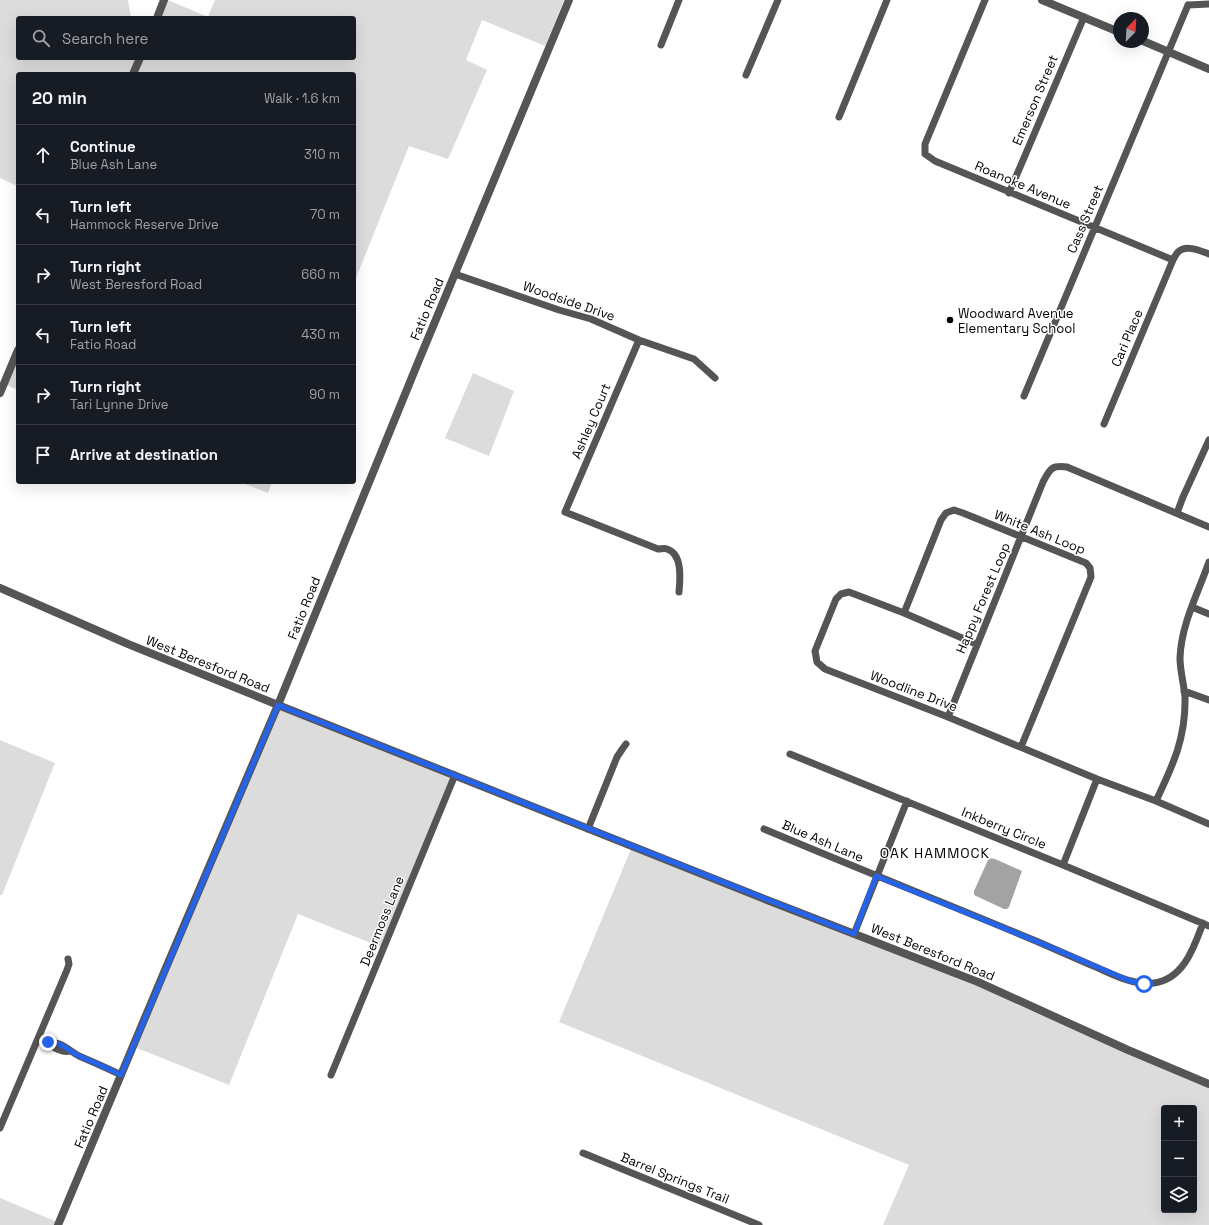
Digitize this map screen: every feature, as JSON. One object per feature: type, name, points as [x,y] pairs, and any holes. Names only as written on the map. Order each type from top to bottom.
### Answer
[{"type":"street","points":[[158,16],[164,0]]},
{"type":"street","name":"Fatio Road","points":[[58,1225],[278,705],[381,452],[569,0]]},
{"type":"street","points":[[661,45],[679,0]]},
{"type":"street","points":[[746,75],[778,0]]},
{"type":"street","points":[[839,118],[887,0]]},
{"type":"street","name":"Roanoke Avenue","points":[[985,0],[925,144],[926,154],[935,162],[1173,260]]},
{"type":"street","points":[[1042,0],[1113,29]]},
{"type":"street","points":[[1186,3],[1209,4]]},
{"type":"street","name":"Cass Street","points":[[1024,396],[1169,52],[1186,3]]},
{"type":"street","name":"Emerson Street","points":[[1009,193],[1084,17]]},
{"type":"street","points":[[1149,44],[1209,69]]},
{"type":"street","points":[[134,72],[139,60]]},
{"type":"street","points":[[1173,260],[1178,251],[1186,249],[1197,249],[1209,254]]},
{"type":"street","name":"Cari Place","points":[[1104,424],[1173,260]]},
{"type":"street","name":"Woodside Drive","points":[[455,274],[559,310],[591,319],[639,340],[694,359],[715,378]]},
{"type":"street","name":"Ashley Court","points":[[639,340],[566,512],[658,549],[666,548],[672,552],[680,564],[679,592]]},
{"type":"street","points":[[0,392],[16,355]]},
{"type":"street","points":[[1177,513],[1209,440]]},
{"type":"street","name":"Happy Forest Loop","points":[[948,717],[976,644],[1043,482],[1049,471],[1057,466],[1067,467],[1209,527]]},
{"type":"street","name":"White Ash Loop","points":[[904,613],[941,520],[946,513],[954,510],[1086,563],[1090,568],[1091,577],[1021,747]]},
{"type":"street","points":[[1156,801],[1177,754],[1182,734],[1185,708],[1180,659],[1186,622],[1209,562]]},
{"type":"street","name":"West Beresford Road","points":[[0,588],[128,644],[278,705],[588,829],[978,982],[1128,1050],[1209,1084]]},
{"type":"street","name":"Woodline Drive","points":[[976,644],[904,613],[849,592],[841,594],[836,599],[815,651],[816,662],[825,669],[948,717],[1097,780],[1156,801],[1209,824]]},
{"type":"street","points":[[1192,607],[1209,614]]},
{"type":"street","points":[[1184,691],[1209,700]]},
{"type":"street","points":[[588,829],[617,757],[626,744]]},
{"type":"street","name":"Inkberry Circle","points":[[790,754],[1206,924]]},
{"type":"street","name":"Deermoss Lane","points":[[331,1075],[455,775]]},
{"type":"street","points":[[1063,865],[1097,780]]},
{"type":"street","points":[[854,934],[907,801]]},
{"type":"street","name":"Blue Ash Lane","points":[[764,829],[1130,981],[1144,984],[1156,983],[1165,980],[1174,974],[1188,961],[1192,950],[1206,924]]},
{"type":"street","points":[[0,1128],[68,970],[68,959]]},
{"type":"street","points":[[37,1039],[48,1042],[56,1042],[66,1047],[70,1051],[121,1075]]},
{"type":"street","name":"Barrel Springs Trail","points":[[583,1153],[759,1225]]},
{"type":"shaded area","points":[[0,0],[128,0],[131,16],[16,16],[16,60],[135,60],[131,72],[16,72],[16,185],[0,178]]},
{"type":"shaded area","points":[[168,0],[206,16],[161,16]]},
{"type":"shaded area","points":[[215,0],[564,0],[545,46],[482,20],[466,60],[487,70],[448,159],[409,146],[356,278],[356,72],[138,72],[142,60],[356,60],[356,16],[208,16]]},
{"type":"shaded area","points":[[16,363],[16,389],[7,385]]},
{"type":"shaded area","points":[[473,373],[514,391],[489,456],[445,438]]},
{"type":"shaded area","points":[[245,484],[271,484],[268,493]]},
{"type":"shaded area","points":[[279,709],[451,777],[381,947],[298,914],[229,1085],[137,1048]]},
{"type":"shaded area","points":[[0,740],[55,763],[2,895],[0,895]]},
{"type":"shaded area","points":[[631,849],[977,986],[1127,1054],[1209,1088],[1209,1225],[883,1225],[909,1165],[559,1022]]},
{"type":"shaded area","points":[[989,858],[995,859],[1022,871],[1007,909],[974,895],[974,891]]},
{"type":"shaded area","points":[[0,1198],[55,1221],[54,1225],[0,1225]]},
{"type":"place","name":"Woodward Avenue Elementary School","points":[[950,320]]},
{"type":"district","name":"OAK HAMMOCK","points":[[935,853]]},
{"type":"route","points":[[48,1042],[56,1042],[61,1044],[78,1056],[121,1075],[278,705],[854,934],[876,876],[947,904],[1130,981],[1144,984]]}]
